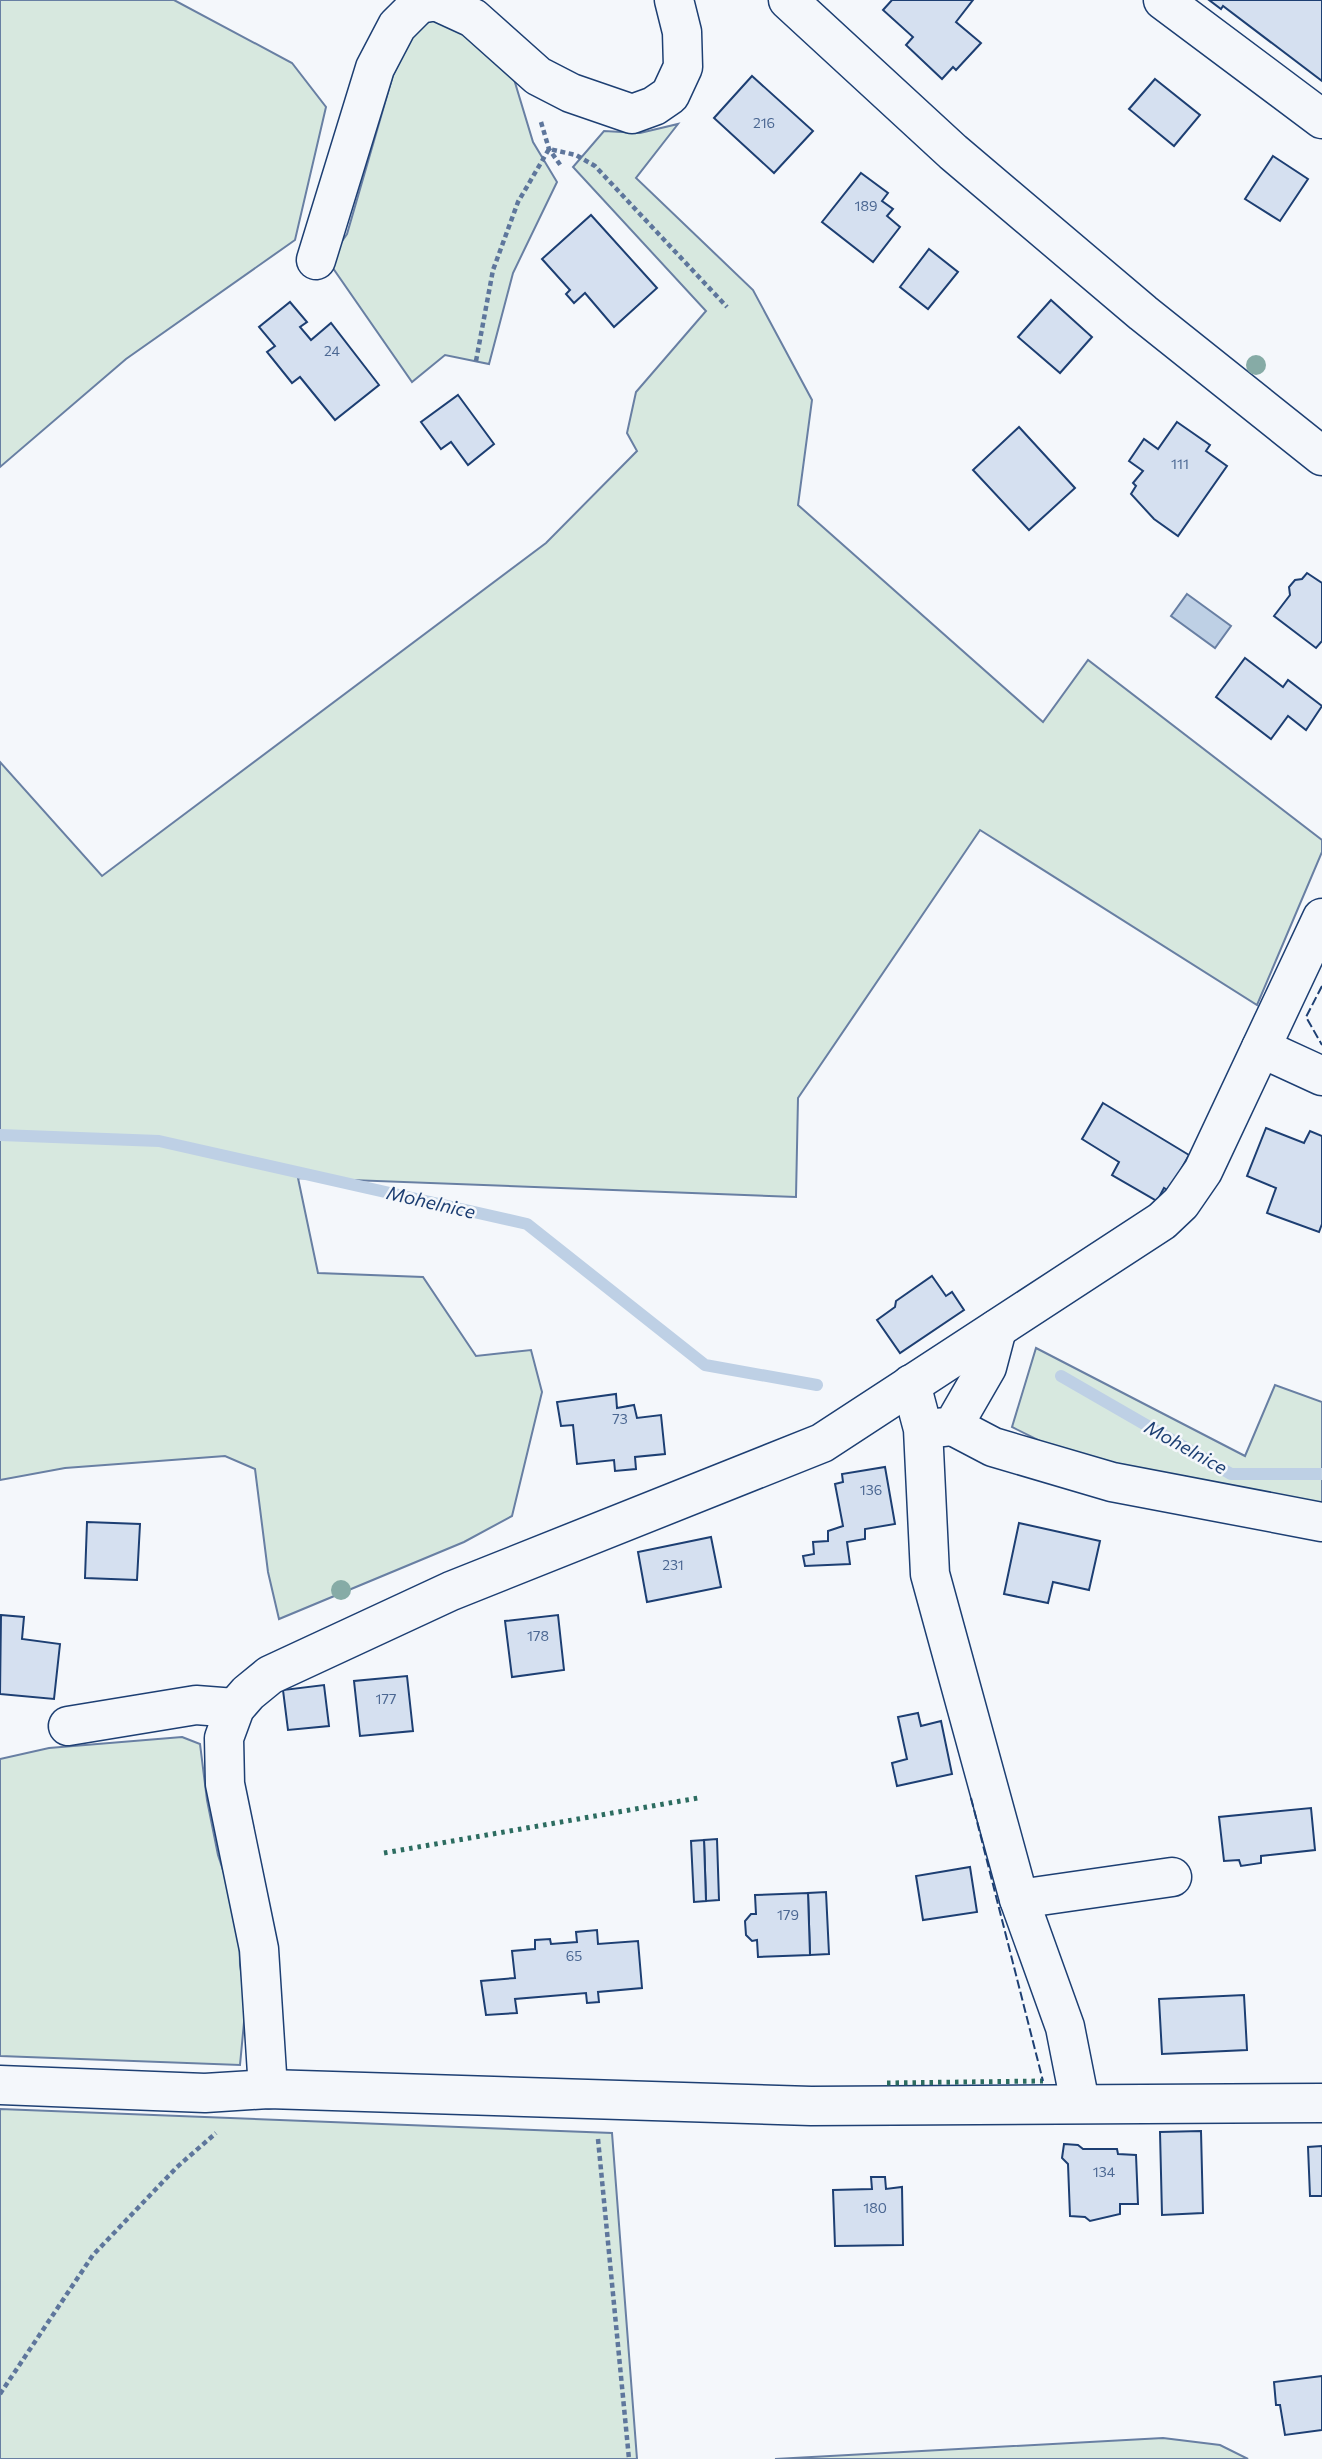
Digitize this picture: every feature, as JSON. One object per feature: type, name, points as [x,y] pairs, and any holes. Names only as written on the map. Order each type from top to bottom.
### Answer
[{"type":"street","points":[[316,260],[375,68],[397,26],[419,4],[436,1],[473,18],[538,76],[572,93],[632,114],[654,106],[670,95],[683,67],[681,32],[674,0]]},
{"type":"street","points":[[788,0],[953,152],[1143,313],[1322,456]]},
{"type":"street","points":[[1163,0],[1322,120]]},
{"type":"street","points":[[268,2089],[258,1949],[225,1784],[224,1738],[235,1708],[248,1693],[270,1675],[451,1591],[822,1443],[1162,1221],[1181,1203],[1203,1171],[1322,918]]},
{"type":"street","points":[[1261,1048],[1322,1076]]},
{"type":"street","points":[[938,1428],[987,1367],[998,1329]]},
{"type":"street","points":[[911,1384],[938,1428],[930,1574],[1019,1899],[1065,2027],[1080,2103]]},
{"type":"street","points":[[938,1428],[1112,1482],[1322,1521]]},
{"type":"street","points":[[68,1726],[196,1705],[235,1708]]},
{"type":"street","points":[[1019,1899],[1172,1877]]},
{"type":"street","points":[[0,2085],[205,2093],[268,2089],[811,2106],[1322,2103]]},
{"type":"path","points":[[475,361],[493,270],[518,202],[549,149],[576,155],[595,166],[727,307]]},
{"type":"path","points":[[594,2100],[629,2459]]},
{"type":"path","points":[[0,2394],[93,2255],[177,2167],[217,2133]]},
{"type":"shaded area","points":[[0,0],[174,0],[292,63],[326,107],[295,240],[126,359],[0,467]]},
{"type":"shaded area","points":[[436,18],[466,25],[510,66],[533,142],[557,182],[513,273],[489,364],[445,355],[412,382],[328,261],[347,234],[393,75],[415,30]]},
{"type":"shaded area","points":[[678,124],[636,178],[753,290],[812,400],[798,505],[1043,722],[1088,660],[1322,840],[1322,852],[1257,1005],[980,830],[798,1098],[796,1197],[298,1178],[318,1273],[423,1277],[476,1356],[531,1350],[542,1392],[512,1516],[464,1542],[279,1619],[268,1572],[255,1469],[225,1456],[65,1468],[0,1480],[0,762],[102,876],[546,543],[637,451],[627,433],[636,392],[706,311],[573,167],[604,131],[640,133]]},
{"type":"shaded area","points":[[1036,1348],[1245,1456],[1275,1385],[1322,1402],[1322,1508],[1247,1494],[1058,1450],[1012,1427]]},
{"type":"shaded area","points":[[182,1737],[200,1744],[218,1855],[239,1918],[240,1965],[246,2001],[240,2065],[0,2056],[0,1759],[49,1748]]},
{"type":"shaded area","points":[[0,2109],[612,2133],[637,2459],[0,2459]]},
{"type":"shaded area","points":[[1163,2438],[1220,2445],[1248,2459],[775,2459]]},
{"type":"water","points":[[1187,594],[1231,626],[1215,648],[1171,616]]},
{"type":"building","points":[[892,0],[973,0],[956,22],[981,43],[956,70],[953,67],[942,79],[906,45],[913,37],[883,10]]},
{"type":"building","points":[[1209,0],[1322,0],[1322,81],[1223,6],[1221,9]]},
{"type":"building","points":[[752,76],[813,131],[774,173],[714,118]]},
{"type":"building","points":[[1155,79],[1200,115],[1174,146],[1129,109]]},
{"type":"building","points":[[1273,156],[1308,179],[1280,221],[1245,199]]},
{"type":"building","points":[[861,173],[888,193],[882,201],[893,209],[887,216],[900,227],[873,262],[822,222]]},
{"type":"building","points":[[591,215],[657,288],[614,327],[585,293],[574,303],[566,294],[570,290],[542,259]]},
{"type":"building","points":[[929,249],[958,272],[928,309],[900,287]]},
{"type":"building","points":[[1051,300],[1092,337],[1060,373],[1018,337]]},
{"type":"building","points":[[290,302],[307,322],[300,327],[311,340],[331,323],[379,385],[335,420],[300,377],[292,383],[267,352],[275,346],[259,327]]},
{"type":"building","points":[[458,395],[494,444],[468,465],[451,442],[441,449],[421,422]]},
{"type":"building","points":[[1177,422],[1210,445],[1206,451],[1227,466],[1178,536],[1154,519],[1131,494],[1136,486],[1133,483],[1143,471],[1129,461],[1144,439],[1158,449]]},
{"type":"building","points":[[1019,427],[1075,488],[1029,530],[973,470]]},
{"type":"building","points":[[1307,573],[1322,583],[1322,641],[1316,648],[1274,616],[1290,595],[1289,587]]},
{"type":"building","points":[[1245,658],[1283,687],[1288,680],[1322,706],[1306,730],[1288,716],[1271,739],[1216,697]]},
{"type":"building","points":[[1103,1103],[1189,1155],[1169,1191],[1164,1188],[1157,1201],[1112,1175],[1119,1162],[1082,1139]]},
{"type":"building","points":[[1266,1128],[1304,1143],[1310,1131],[1322,1136],[1322,1224],[1319,1232],[1267,1213],[1276,1188],[1247,1176]]},
{"type":"building","points":[[932,1276],[946,1296],[952,1292],[964,1310],[900,1353],[877,1320],[895,1307],[896,1301]]},
{"type":"building","points":[[616,1394],[617,1408],[634,1405],[637,1418],[661,1415],[665,1454],[635,1457],[636,1469],[615,1471],[614,1460],[577,1464],[573,1425],[561,1426],[557,1402]]},
{"type":"building","points":[[885,1467],[895,1524],[865,1529],[865,1539],[847,1542],[850,1564],[805,1566],[803,1556],[814,1554],[813,1542],[828,1541],[828,1531],[843,1526],[835,1484],[843,1482],[842,1474]]},
{"type":"building","points":[[87,1522],[140,1524],[137,1580],[85,1578]]},
{"type":"building","points":[[1019,1523],[1100,1541],[1089,1590],[1053,1582],[1048,1603],[1004,1594]]},
{"type":"building","points":[[711,1537],[721,1587],[647,1602],[638,1552]]},
{"type":"building","points":[[1,1615],[24,1617],[22,1639],[60,1644],[54,1699],[0,1694]]},
{"type":"building","points":[[558,1615],[564,1670],[512,1677],[505,1621]]},
{"type":"building","points":[[407,1676],[413,1731],[360,1736],[354,1681]]},
{"type":"building","points":[[324,1685],[329,1726],[288,1730],[283,1690]]},
{"type":"building","points":[[918,1713],[921,1726],[941,1721],[952,1774],[897,1786],[892,1763],[907,1759],[898,1717]]},
{"type":"building","points":[[1311,1808],[1315,1850],[1261,1856],[1261,1863],[1241,1866],[1239,1860],[1224,1861],[1219,1817]]},
{"type":"building","points":[[717,1839],[719,1900],[706,1901],[704,1840]]},
{"type":"building","points":[[704,1840],[706,1901],[694,1902],[691,1841]]},
{"type":"building","points":[[970,1867],[977,1912],[923,1920],[916,1876]]},
{"type":"building","points":[[826,1892],[829,1954],[810,1955],[808,1893]]},
{"type":"building","points":[[808,1893],[810,1955],[758,1957],[757,1940],[752,1941],[746,1935],[745,1921],[751,1914],[756,1914],[755,1895]]},
{"type":"building","points":[[597,1930],[598,1944],[638,1941],[642,1988],[598,1992],[599,2002],[587,2003],[586,1993],[515,1999],[517,2013],[486,2015],[481,1981],[515,1978],[512,1951],[535,1949],[535,1940],[550,1939],[551,1944],[577,1942],[576,1932]]},
{"type":"building","points":[[1244,1995],[1247,2050],[1162,2054],[1159,1999]]},
{"type":"building","points":[[1201,2131],[1203,2213],[1162,2215],[1160,2132]]},
{"type":"building","points":[[1064,2144],[1078,2145],[1083,2149],[1117,2149],[1118,2154],[1136,2155],[1138,2204],[1120,2204],[1120,2214],[1090,2221],[1085,2217],[1070,2216],[1068,2164],[1062,2158]]},
{"type":"building","points":[[1322,2146],[1322,2196],[1310,2196],[1308,2147]]},
{"type":"building","points":[[871,2177],[885,2177],[886,2189],[902,2187],[903,2245],[835,2246],[833,2190],[872,2189]]},
{"type":"building","points":[[1322,2376],[1322,2430],[1285,2435],[1280,2405],[1276,2405],[1274,2382]]},
{"type":"waterway","name":"Mohelnice","points":[[0,1135],[159,1141],[527,1224],[705,1365],[817,1385]]},
{"type":"waterway","name":"Mohelnice","points":[[1061,1376],[1231,1474],[1322,1474]]},
{"type":"hedge","points":[[384,1853],[698,1798]]},
{"type":"hedge","points":[[887,2083],[1043,2081]]},
{"type":"fence","points":[[1322,986],[1306,1017],[1322,1045]]},
{"type":"fence","points":[[971,1798],[1043,2081]]}]
